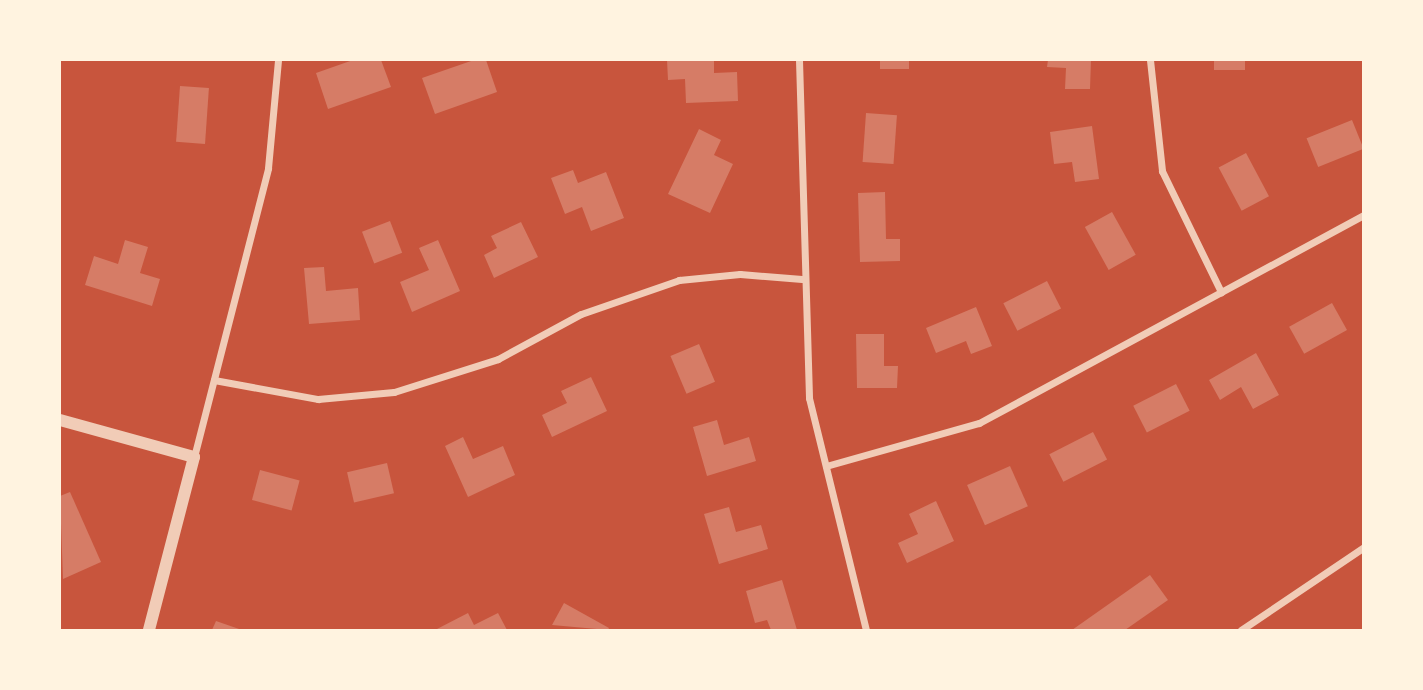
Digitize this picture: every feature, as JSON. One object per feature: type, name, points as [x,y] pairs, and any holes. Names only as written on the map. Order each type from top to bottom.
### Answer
[{"type":"street","points":[[149,631],[268,168],[278,60]]},
{"type":"street","points":[[799,60],[802,279],[809,398],[866,631]]},
{"type":"street","points":[[1150,60],[1162,171],[1221,292]]},
{"type":"street","points":[[826,466],[979,424],[1363,215]]},
{"type":"street","points":[[214,380],[283,396],[364,397],[498,359],[581,314],[679,280],[740,274],[802,279]]},
{"type":"street","points":[[60,420],[194,457]]},
{"type":"street","points":[[1241,631],[1363,547]]},
{"type":"building","points":[[353,60],[381,60],[391,87],[328,109],[316,73]]},
{"type":"building","points":[[474,60],[486,60],[497,92],[435,114],[422,78]]},
{"type":"building","points":[[667,60],[714,60],[714,73],[737,72],[738,101],[686,103],[685,79],[668,80]]},
{"type":"building","points":[[880,60],[909,60],[909,69],[880,69]]},
{"type":"building","points":[[1048,60],[1091,60],[1090,89],[1065,89],[1066,68],[1047,67]]},
{"type":"building","points":[[1214,60],[1245,60],[1245,70],[1214,70]]},
{"type":"building","points":[[180,86],[209,88],[205,144],[176,142]]},
{"type":"building","points":[[866,113],[897,115],[894,164],[863,162]]},
{"type":"building","points":[[1352,120],[1364,149],[1318,167],[1307,138]]},
{"type":"building","points":[[1092,126],[1099,179],[1075,182],[1072,162],[1054,164],[1050,132]]},
{"type":"building","points":[[699,129],[721,140],[714,155],[733,164],[710,213],[668,194]]},
{"type":"building","points":[[1246,153],[1269,196],[1242,211],[1219,168]]},
{"type":"building","points":[[573,170],[578,183],[606,172],[624,218],[591,231],[582,207],[565,214],[551,178]]},
{"type":"building","points":[[885,192],[886,239],[900,239],[900,261],[860,262],[858,193]]},
{"type":"building","points":[[1112,212],[1136,255],[1109,270],[1085,227]]},
{"type":"building","points":[[390,221],[402,253],[374,263],[362,232]]},
{"type":"building","points":[[521,222],[538,257],[494,278],[484,255],[497,248],[491,236]]},
{"type":"building","points":[[125,240],[148,247],[140,273],[160,279],[152,306],[85,285],[94,256],[118,264]]},
{"type":"building","points":[[438,240],[460,291],[412,312],[400,282],[429,270],[419,248]]},
{"type":"building","points":[[324,267],[326,291],[358,288],[360,320],[309,324],[304,268]]},
{"type":"building","points":[[1047,281],[1061,309],[1017,331],[1003,303]]},
{"type":"building","points":[[1332,303],[1347,330],[1304,354],[1289,327]]},
{"type":"building","points":[[976,307],[992,346],[971,354],[966,341],[936,353],[926,328]]},
{"type":"building","points":[[856,334],[884,334],[884,366],[898,366],[897,388],[857,388]]},
{"type":"building","points":[[699,344],[715,382],[686,394],[670,356]]},
{"type":"building","points":[[1256,353],[1279,395],[1253,409],[1241,387],[1220,400],[1209,380]]},
{"type":"building","points":[[591,377],[607,411],[552,437],[542,415],[567,403],[561,391]]},
{"type":"building","points":[[1176,384],[1190,411],[1147,433],[1133,406]]},
{"type":"building","points":[[717,420],[724,445],[749,437],[756,461],[707,476],[693,427]]},
{"type":"building","points":[[1093,432],[1107,460],[1063,482],[1049,454]]},
{"type":"building","points":[[463,437],[473,459],[503,446],[515,475],[468,497],[445,446]]},
{"type":"building","points":[[387,463],[394,493],[354,502],[347,472]]},
{"type":"building","points":[[1010,466],[1028,506],[985,525],[967,485]]},
{"type":"building","points":[[260,470],[300,481],[292,511],[252,500]]},
{"type":"building","points":[[70,492],[101,562],[63,579],[60,496]]},
{"type":"building","points":[[936,501],[954,541],[907,563],[898,543],[918,534],[909,514]]},
{"type":"building","points":[[729,507],[736,532],[761,525],[768,549],[719,564],[704,514]]},
{"type":"building","points":[[1150,575],[1168,600],[1125,630],[1072,630]]},
{"type":"building","points":[[782,580],[797,630],[771,630],[767,620],[755,623],[746,591]]},
{"type":"building","points":[[564,603],[609,628],[608,630],[552,625]]},
{"type":"building","points":[[468,613],[474,625],[498,613],[507,630],[435,630]]},
{"type":"building","points":[[216,621],[242,630],[212,630]]}]
